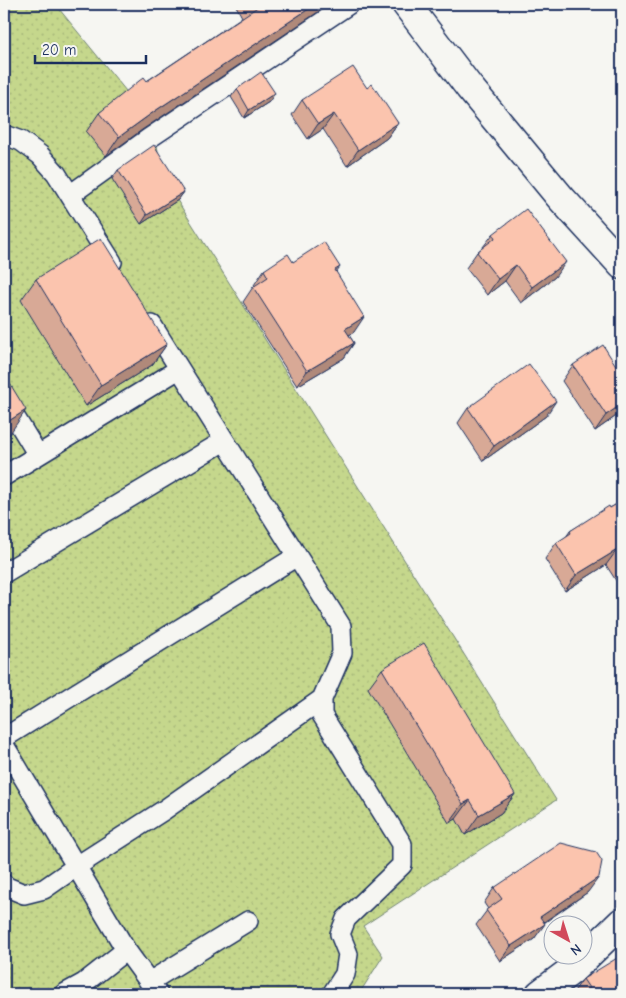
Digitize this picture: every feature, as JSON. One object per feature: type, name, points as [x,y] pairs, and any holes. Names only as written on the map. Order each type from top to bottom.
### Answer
[{"type":"main road","points":[[406,4],[469,87],[560,197],[622,265]]},
{"type":"main road","points":[[540,994],[572,970],[622,922]]},
{"type":"lane","points":[[70,195],[148,139],[349,4]]},
{"type":"lane","points":[[4,135],[21,140],[40,155],[56,174],[122,278]]},
{"type":"lane","points":[[143,311],[341,626],[342,653],[322,699],[322,715],[402,844],[402,865],[346,919],[340,934],[348,954],[345,974],[332,994]]},
{"type":"lane","points":[[4,476],[179,369]]},
{"type":"lane","points":[[4,399],[38,455]]},
{"type":"lane","points":[[4,573],[224,441]]},
{"type":"lane","points":[[4,738],[297,556]]},
{"type":"lane","points":[[4,884],[24,894],[44,889],[164,810],[322,699]]},
{"type":"lane","points":[[4,745],[126,950],[154,988],[248,921]]},
{"type":"lane","points":[[64,994],[84,983],[126,950]]},
{"type":"green space","points":[[4,4],[55,4],[153,124],[163,178],[556,800],[363,926],[383,956],[359,994],[4,994]]},
{"type":"building","points":[[258,4],[316,4],[119,137],[99,113],[144,77],[147,81],[259,6]]},
{"type":"building","points":[[353,67],[367,88],[372,84],[398,123],[358,150],[334,114],[318,124],[302,100]]},
{"type":"building","points":[[261,72],[275,93],[249,110],[237,89]]},
{"type":"building","points":[[154,145],[184,192],[147,215],[118,170]]},
{"type":"building","points":[[526,209],[566,262],[532,287],[516,265],[498,279],[477,252],[495,238],[493,234]]},
{"type":"building","points":[[101,238],[167,344],[101,385],[36,279]]},
{"type":"building","points":[[324,242],[340,267],[335,270],[364,317],[345,329],[354,343],[307,371],[253,287],[268,277],[264,270],[288,254],[293,262]]},
{"type":"building","points":[[603,345],[622,375],[622,404],[606,415],[573,365]]},
{"type":"building","points":[[529,364],[556,401],[494,446],[468,408]]},
{"type":"building","points":[[4,374],[26,410],[4,424]]},
{"type":"building","points":[[622,501],[622,558],[617,550],[576,575],[556,543],[571,533],[570,531],[609,506],[610,508]]},
{"type":"building","points":[[424,643],[515,794],[479,815],[470,800],[463,804],[382,669]]},
{"type":"building","points":[[561,843],[596,852],[602,861],[599,877],[540,917],[544,925],[511,946],[486,910],[502,899],[494,888]]},
{"type":"building","points":[[622,955],[622,994],[593,994],[583,979]]}]
